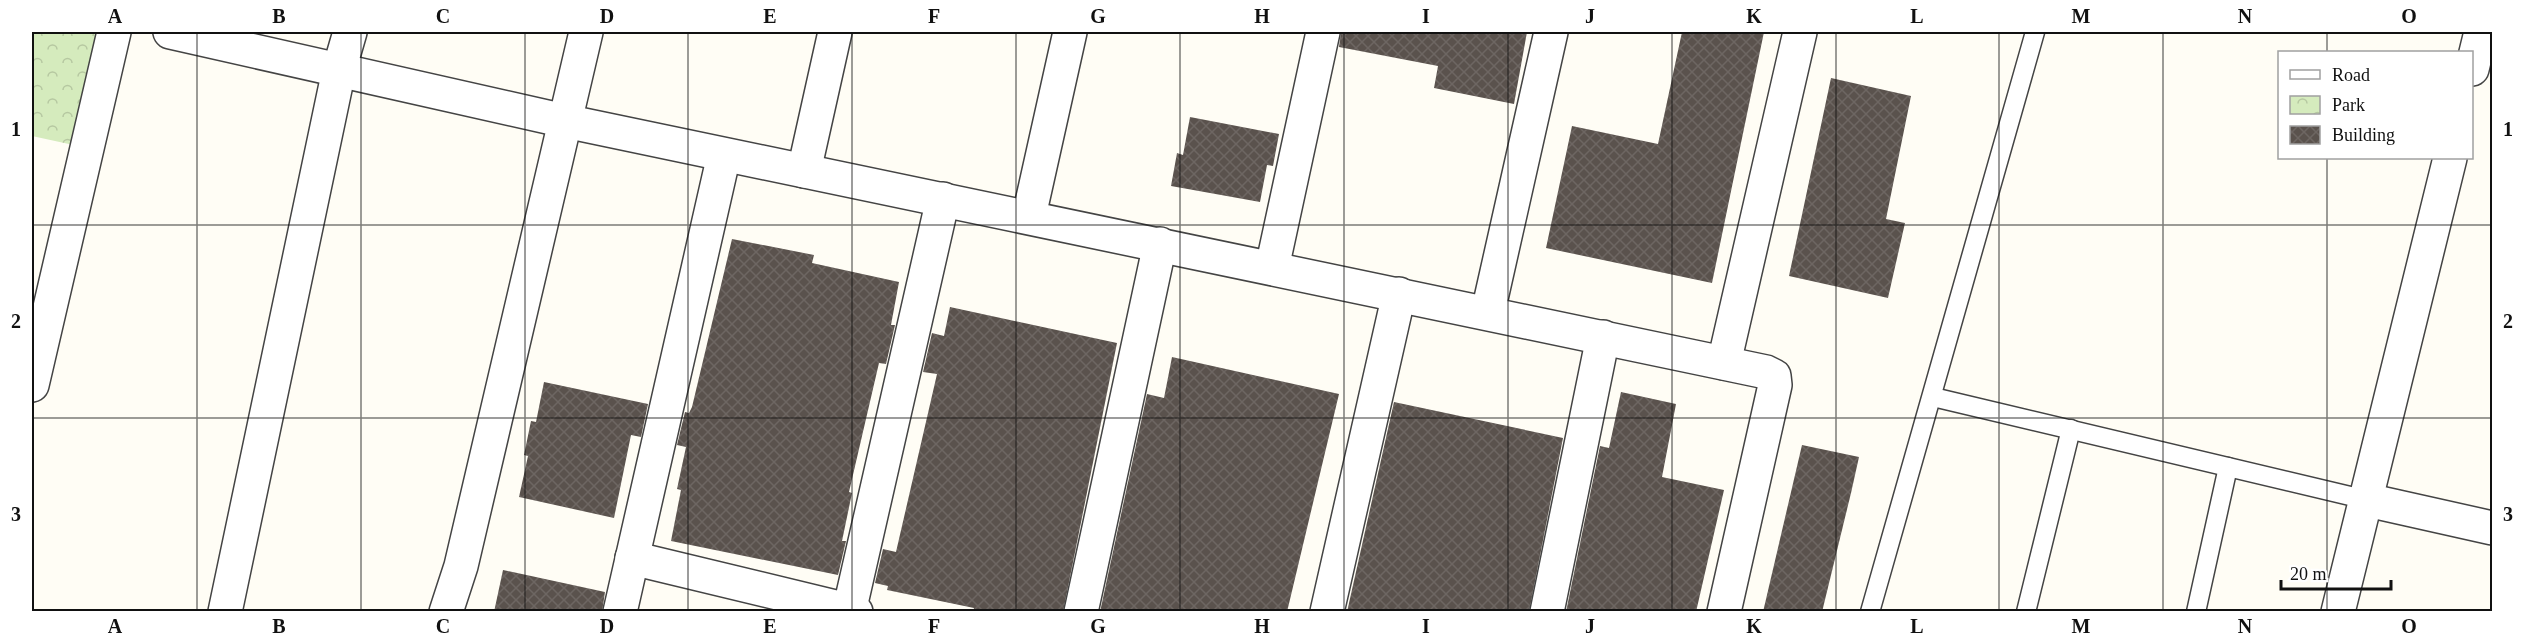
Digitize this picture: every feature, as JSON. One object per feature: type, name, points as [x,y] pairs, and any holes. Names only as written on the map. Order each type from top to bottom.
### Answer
[{"type":"street","points":[[32,385],[114,32]]},
{"type":"street","points":[[170,32],[724,155],[1029,216],[1766,372],[1773,376],[1775,385],[1725,612]]},
{"type":"street","points":[[225,612],[339,70],[350,32]]},
{"type":"street","points":[[446,612],[461,566],[586,32]]},
{"type":"street","points":[[804,171],[835,32]]},
{"type":"street","points":[[1029,216],[1070,32]]},
{"type":"street","points":[[1272,268],[1323,32]]},
{"type":"street","points":[[1488,312],[1551,32]]},
{"type":"street","points":[[1724,363],[1800,32]]},
{"type":"street","points":[[2473,65],[2481,32]]},
{"type":"street","points":[[620,612],[724,155]]},
{"type":"street","points":[[2338,612],[2450,159]]},
{"type":"street","points":[[632,558],[851,611],[943,199]]},
{"type":"street","points":[[1081,612],[1160,244]]},
{"type":"street","points":[[1327,612],[1399,294]]},
{"type":"street","points":[[1547,612],[1604,337]]},
{"type":"street","points":[[2367,500],[2493,528]]},
{"type":"lane","points":[[1870,612],[2035,32]]},
{"type":"lane","points":[[1933,397],[2367,500]]},
{"type":"lane","points":[[2026,612],[2071,429]]},
{"type":"lane","points":[[2196,612],[2228,467]]},
{"type":"green space","points":[[32,32],[103,32],[78,146],[32,136]]},
{"type":"building","points":[[1341,32],[1527,32],[1514,104],[1434,88],[1438,66],[1339,47]]},
{"type":"building","points":[[1682,32],[1764,32],[1712,283],[1546,248],[1572,126],[1658,144]]},
{"type":"building","points":[[1831,78],[1911,96],[1886,219],[1905,223],[1888,298],[1789,276]]},
{"type":"building","points":[[1190,117],[1279,134],[1273,166],[1267,165],[1260,202],[1171,186],[1177,153],[1183,155]]},
{"type":"building","points":[[732,239],[814,255],[812,263],[899,282],[891,325],[895,325],[886,364],[879,363],[849,492],[852,493],[842,541],[846,541],[838,575],[671,541],[681,490],[677,489],[686,447],[677,445],[685,412],[689,413],[692,407]]},
{"type":"building","points":[[950,307],[1117,343],[1063,612],[973,612],[974,608],[887,590],[888,586],[875,583],[883,549],[896,552],[937,374],[923,372],[932,333],[944,336]]},
{"type":"building","points":[[1172,357],[1339,394],[1287,612],[1100,612],[1147,394],[1164,398]]},
{"type":"building","points":[[544,382],[648,404],[641,437],[631,435],[614,518],[519,497],[528,456],[524,455],[531,421],[536,422]]},
{"type":"building","points":[[1621,392],[1676,404],[1662,477],[1724,490],[1696,612],[1566,612],[1600,446],[1609,448]]},
{"type":"building","points":[[1394,402],[1563,438],[1529,612],[1347,612]]},
{"type":"building","points":[[1802,445],[1859,457],[1851,493],[1822,612],[1763,612]]},
{"type":"building","points":[[503,570],[605,592],[602,612],[494,612]]}]
